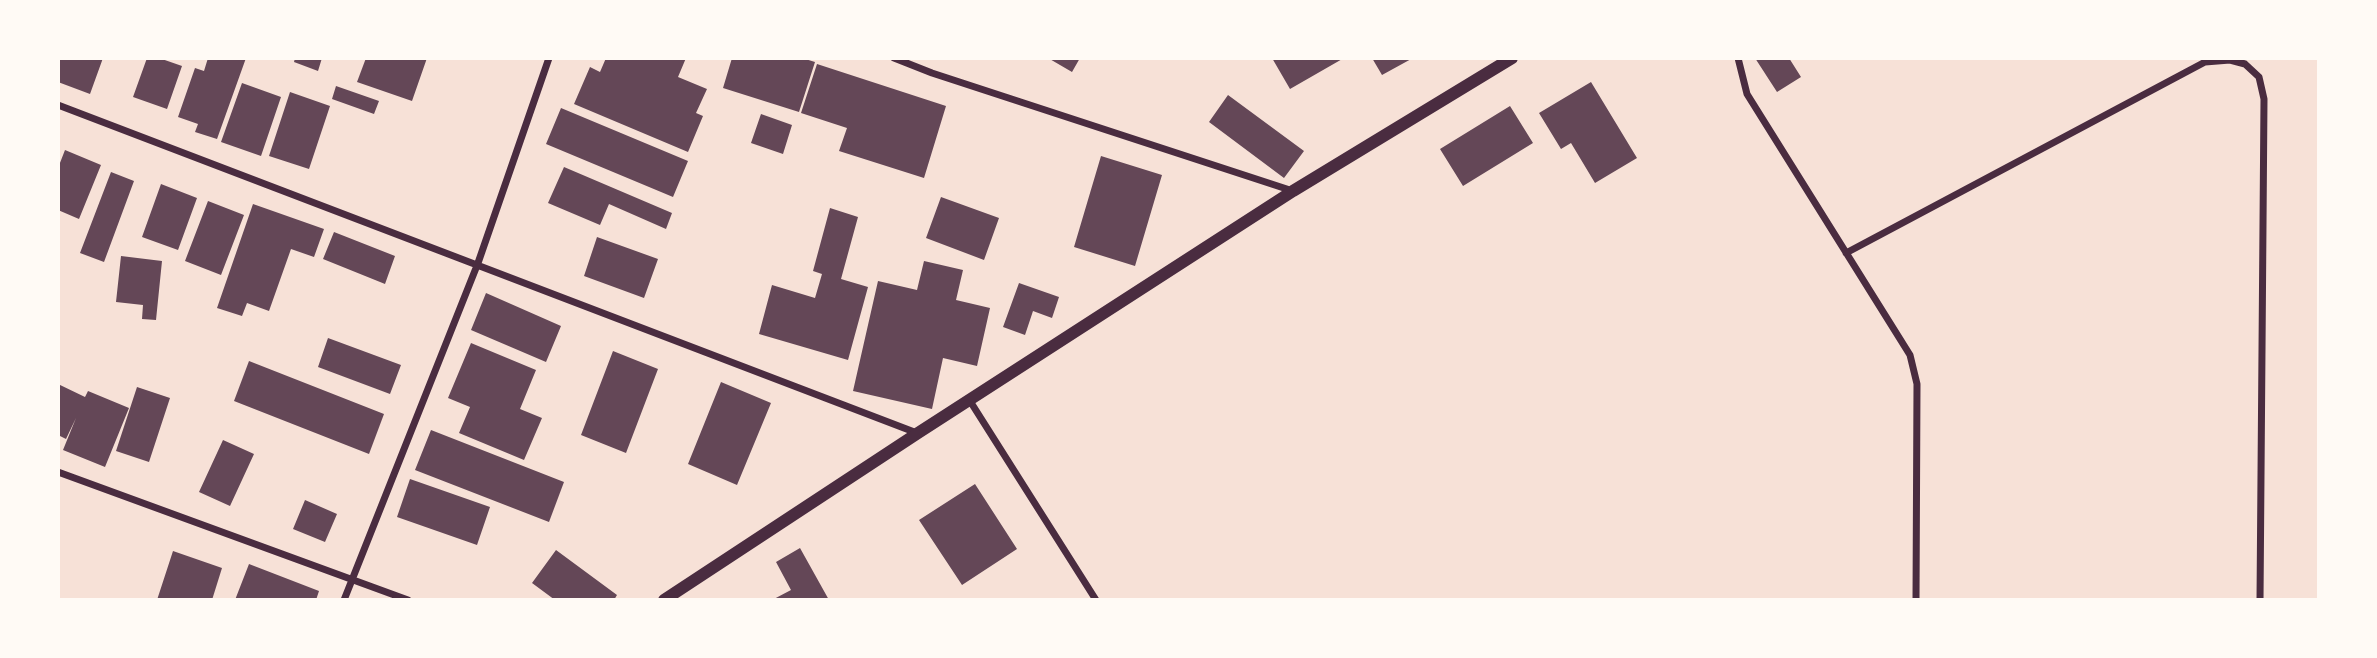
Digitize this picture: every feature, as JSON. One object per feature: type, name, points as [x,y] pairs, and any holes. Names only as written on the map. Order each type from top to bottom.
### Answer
[{"type":"street","points":[[344,600],[478,263],[549,58]]},
{"type":"street","points":[[894,58],[932,73],[1293,191]]},
{"type":"street","points":[[664,600],[1293,191],[1512,58]]},
{"type":"street","points":[[1738,58],[1747,94],[1910,355],[1917,384],[1916,600]]},
{"type":"street","points":[[1846,253],[2205,62],[2230,60],[2245,64],[2259,77],[2264,99],[2260,600]]},
{"type":"street","points":[[58,105],[918,433]]},
{"type":"street","points":[[970,401],[1096,600]]},
{"type":"street","points":[[58,472],[408,600]]},
{"type":"building","points":[[58,58],[103,58],[90,94],[58,82]]},
{"type":"building","points":[[147,58],[159,58],[182,66],[167,109],[133,97]]},
{"type":"building","points":[[208,58],[246,58],[217,139],[195,132],[198,124],[178,117],[195,68],[204,71]]},
{"type":"building","points":[[295,58],[322,58],[318,71],[294,62]]},
{"type":"building","points":[[366,58],[427,58],[412,101],[357,82]]},
{"type":"building","points":[[606,58],[686,58],[678,77],[707,89],[696,113],[703,116],[688,152],[574,104],[590,67],[600,72]]},
{"type":"building","points":[[732,58],[802,58],[815,62],[799,112],[723,88]]},
{"type":"building","points":[[1048,58],[1080,58],[1072,72]]},
{"type":"building","points":[[1272,58],[1344,58],[1290,89]]},
{"type":"building","points":[[1372,58],[1413,58],[1382,75]]},
{"type":"building","points":[[1755,58],[1789,58],[1801,77],[1777,92]]},
{"type":"building","points":[[817,64],[946,106],[924,178],[839,151],[847,128],[801,113]]},
{"type":"building","points":[[1591,82],[1637,158],[1595,183],[1571,143],[1561,149],[1539,113]]},
{"type":"building","points":[[242,83],[281,97],[261,156],[221,142]]},
{"type":"building","points":[[336,86],[379,101],[374,114],[332,99]]},
{"type":"building","points":[[290,92],[330,106],[309,169],[269,156]]},
{"type":"building","points":[[1228,95],[1304,151],[1284,178],[1209,122]]},
{"type":"building","points":[[1510,106],[1533,143],[1463,186],[1440,149]]},
{"type":"building","points":[[561,108],[688,161],[673,197],[546,144]]},
{"type":"building","points":[[761,114],[792,125],[783,154],[751,143]]},
{"type":"building","points":[[65,150],[101,165],[79,219],[58,210],[58,168]]},
{"type":"building","points":[[1101,156],[1162,175],[1135,266],[1074,247]]},
{"type":"building","points":[[564,167],[672,213],[666,229],[609,204],[600,225],[548,203]]},
{"type":"building","points":[[111,172],[134,181],[104,262],[80,253]]},
{"type":"building","points":[[161,184],[197,198],[178,250],[142,237]]},
{"type":"building","points":[[941,197],[999,218],[984,260],[926,238]]},
{"type":"building","points":[[208,201],[244,215],[221,275],[185,261]]},
{"type":"building","points":[[253,204],[324,229],[314,257],[291,249],[269,311],[247,303],[242,316],[217,308]]},
{"type":"building","points":[[830,208],[858,217],[841,279],[868,287],[848,360],[759,334],[772,285],[815,298],[822,274],[813,271]]},
{"type":"building","points":[[334,232],[395,256],[385,284],[323,259]]},
{"type":"building","points":[[597,237],[658,259],[644,298],[584,276]]},
{"type":"building","points":[[121,256],[162,261],[156,320],[142,319],[143,305],[116,302]]},
{"type":"building","points":[[924,261],[963,270],[956,300],[990,308],[977,366],[943,358],[932,409],[853,391],[878,281],[917,290]]},
{"type":"building","points":[[1019,283],[1059,297],[1052,318],[1033,311],[1025,335],[1003,327]]},
{"type":"building","points":[[486,293],[561,326],[546,362],[471,330]]},
{"type":"building","points":[[328,338],[401,365],[390,394],[318,367]]},
{"type":"building","points":[[471,343],[536,370],[520,409],[542,418],[524,460],[459,433],[470,407],[448,398]]},
{"type":"building","points":[[613,351],[658,369],[626,453],[581,435]]},
{"type":"building","points":[[249,361],[384,414],[369,454],[234,401]]},
{"type":"building","points":[[721,382],[771,403],[737,485],[688,464]]},
{"type":"building","points":[[58,384],[85,397],[88,391],[129,408],[105,467],[63,450],[76,418],[66,439],[58,435]]},
{"type":"building","points":[[137,387],[170,398],[149,462],[116,451]]},
{"type":"building","points":[[431,430],[564,482],[549,522],[415,470]]},
{"type":"building","points":[[223,440],[254,454],[230,506],[199,492]]},
{"type":"building","points":[[410,479],[490,507],[477,545],[397,517]]},
{"type":"building","points":[[975,484],[1017,549],[962,585],[919,520]]},
{"type":"building","points":[[305,500],[337,514],[325,542],[293,529]]},
{"type":"building","points":[[800,548],[829,600],[772,600],[791,590],[776,562]]},
{"type":"building","points":[[556,550],[617,595],[614,600],[555,600],[532,583]]},
{"type":"building","points":[[173,551],[222,568],[212,600],[157,600]]},
{"type":"building","points":[[249,564],[319,591],[316,600],[235,600]]}]
